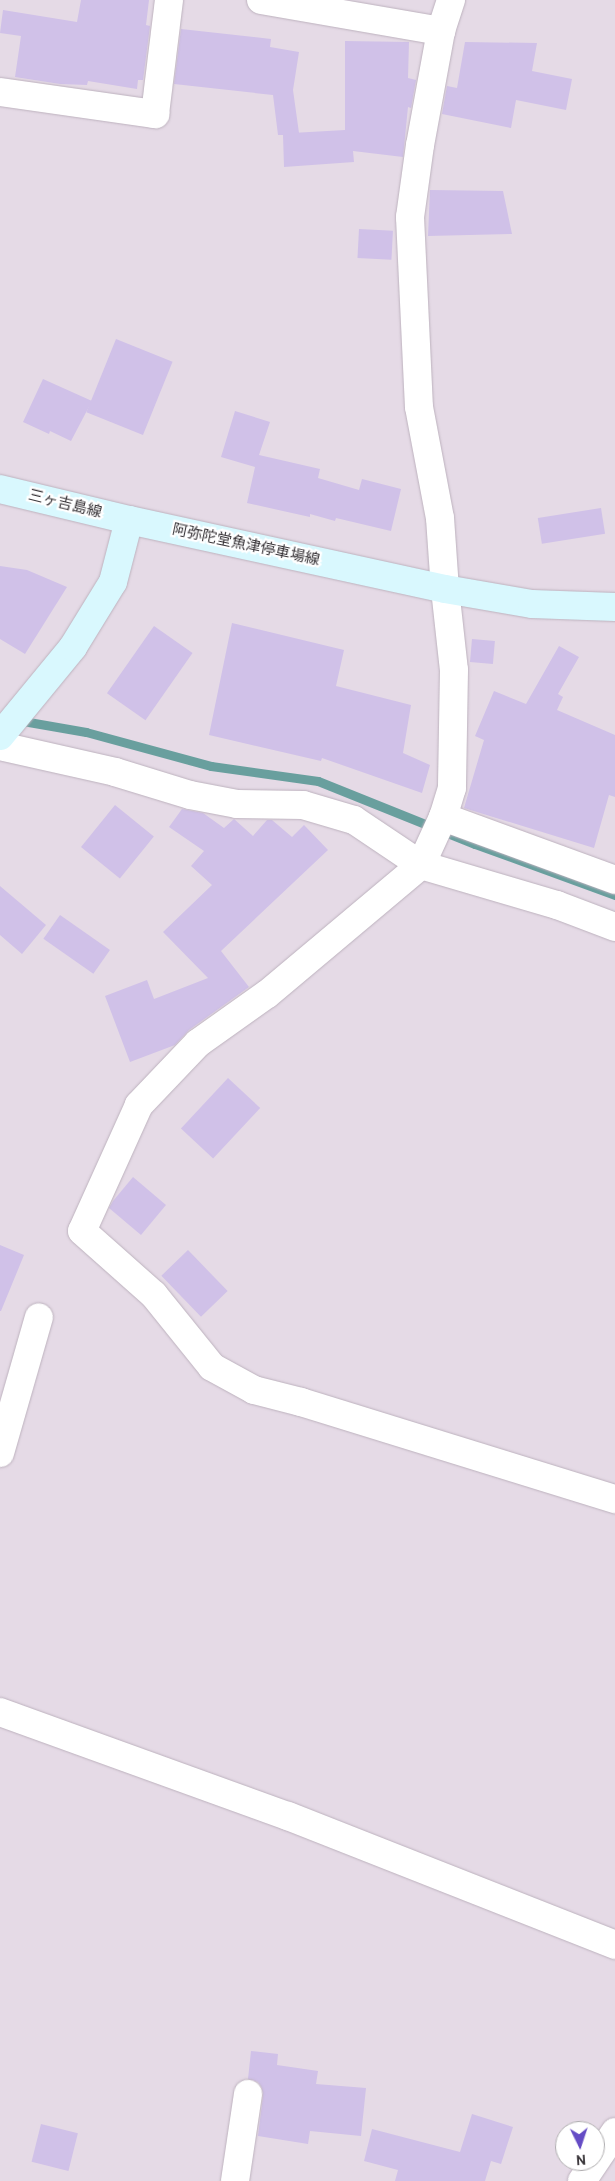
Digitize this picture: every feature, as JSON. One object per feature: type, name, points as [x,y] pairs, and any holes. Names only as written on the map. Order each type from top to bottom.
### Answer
[{"type":"main road","name":"三ヶ吉島線","points":[[0,489],[129,520]]},
{"type":"main road","name":"阿弥陀堂魚津停車場線","points":[[129,520],[445,589],[532,604],[615,607]]},
{"type":"main road","points":[[0,736],[73,647],[113,582],[129,520]]},
{"type":"street","points":[[0,92],[155,114],[169,0]]},
{"type":"street","points":[[261,0],[441,31]]},
{"type":"street","points":[[451,0],[441,31],[420,146],[410,217],[419,407],[440,518],[445,589],[454,670],[452,788],[443,817],[421,865],[266,994],[198,1043],[146,1098],[140,1106],[82,1231],[154,1295],[212,1367],[254,1390],[301,1402],[615,1499]]},
{"type":"street","points":[[0,746],[115,772],[190,795],[237,804],[303,805],[354,820],[421,865],[557,905],[615,928]]},
{"type":"street","points":[[443,817],[615,880]]},
{"type":"street","points":[[0,1453],[39,1317]]},
{"type":"street","points":[[0,1712],[288,1816],[615,1944]]},
{"type":"street","points":[[235,2181],[248,2094]]},
{"type":"street","points":[[582,2181],[615,2132]]},
{"type":"building","points":[[81,0],[149,0],[146,25],[150,26],[143,80],[138,80],[137,89],[88,81],[87,85],[60,84],[15,77],[21,36],[0,33],[3,10],[77,22]]},
{"type":"building","points":[[181,29],[271,39],[270,47],[299,52],[293,90],[299,133],[345,130],[345,41],[409,42],[408,78],[416,80],[411,108],[408,107],[403,157],[353,151],[354,162],[284,167],[283,135],[278,135],[273,95],[174,84]]},
{"type":"building","points":[[465,42],[537,43],[532,71],[572,79],[566,110],[516,100],[511,128],[442,114],[447,86],[457,88]]},
{"type":"building","points":[[430,190],[503,191],[512,234],[428,236]]},
{"type":"building","points":[[359,229],[393,231],[391,260],[357,258]]},
{"type":"building","points":[[116,339],[173,362],[143,435],[86,412]]},
{"type":"building","points":[[43,379],[92,401],[71,441],[50,431],[49,434],[23,422]]},
{"type":"building","points":[[235,411],[270,422],[259,455],[320,469],[318,478],[359,490],[362,479],[401,489],[391,531],[336,518],[335,521],[310,514],[310,517],[247,503],[255,467],[221,457]]},
{"type":"building","points":[[601,508],[605,534],[542,544],[538,518]]},
{"type":"building","points":[[0,566],[27,570],[67,587],[25,654],[0,639]]},
{"type":"building","points":[[232,623],[344,650],[336,686],[411,705],[403,753],[430,765],[422,793],[322,758],[321,761],[209,735]]},
{"type":"building","points":[[154,626],[193,653],[145,720],[107,693]]},
{"type":"building","points":[[472,639],[495,641],[493,664],[470,662]]},
{"type":"building","points":[[559,646],[579,657],[558,694],[563,697],[557,710],[615,735],[615,797],[609,795],[594,848],[464,808],[484,740],[475,736],[494,691],[526,704]]},
{"type":"building","points":[[115,805],[154,836],[120,878],[81,847]]},
{"type":"building","points":[[182,809],[203,813],[224,828],[234,819],[253,836],[267,820],[272,820],[292,837],[304,825],[328,850],[221,951],[249,987],[189,1030],[175,1045],[130,1062],[105,996],[147,980],[154,999],[208,978],[163,932],[212,885],[191,866],[204,851],[169,827]]},
{"type":"building","points":[[0,886],[46,925],[22,954],[0,935]]},
{"type":"building","points":[[60,915],[110,950],[93,974],[43,939]]},
{"type":"building","points":[[228,1078],[260,1108],[213,1158],[181,1128]]},
{"type":"building","points":[[133,1177],[166,1205],[141,1235],[109,1208]]},
{"type":"building","points":[[0,1245],[24,1255],[1,1311],[0,1311]]},
{"type":"building","points":[[188,1250],[228,1291],[201,1317],[161,1276]]},
{"type":"building","points":[[251,2051],[278,2054],[277,2065],[318,2071],[316,2084],[366,2088],[361,2136],[310,2131],[308,2144],[258,2136],[263,2096],[262,2088],[258,2082],[248,2079]]},
{"type":"building","points":[[472,2114],[513,2127],[501,2164],[491,2161],[485,2181],[395,2181],[398,2170],[364,2161],[372,2129],[460,2152]]},
{"type":"building","points":[[41,2124],[78,2133],[68,2171],[32,2162]]},
{"type":"waterway","points":[[17,720],[86,732],[211,766],[318,781],[475,844],[615,895]]}]
